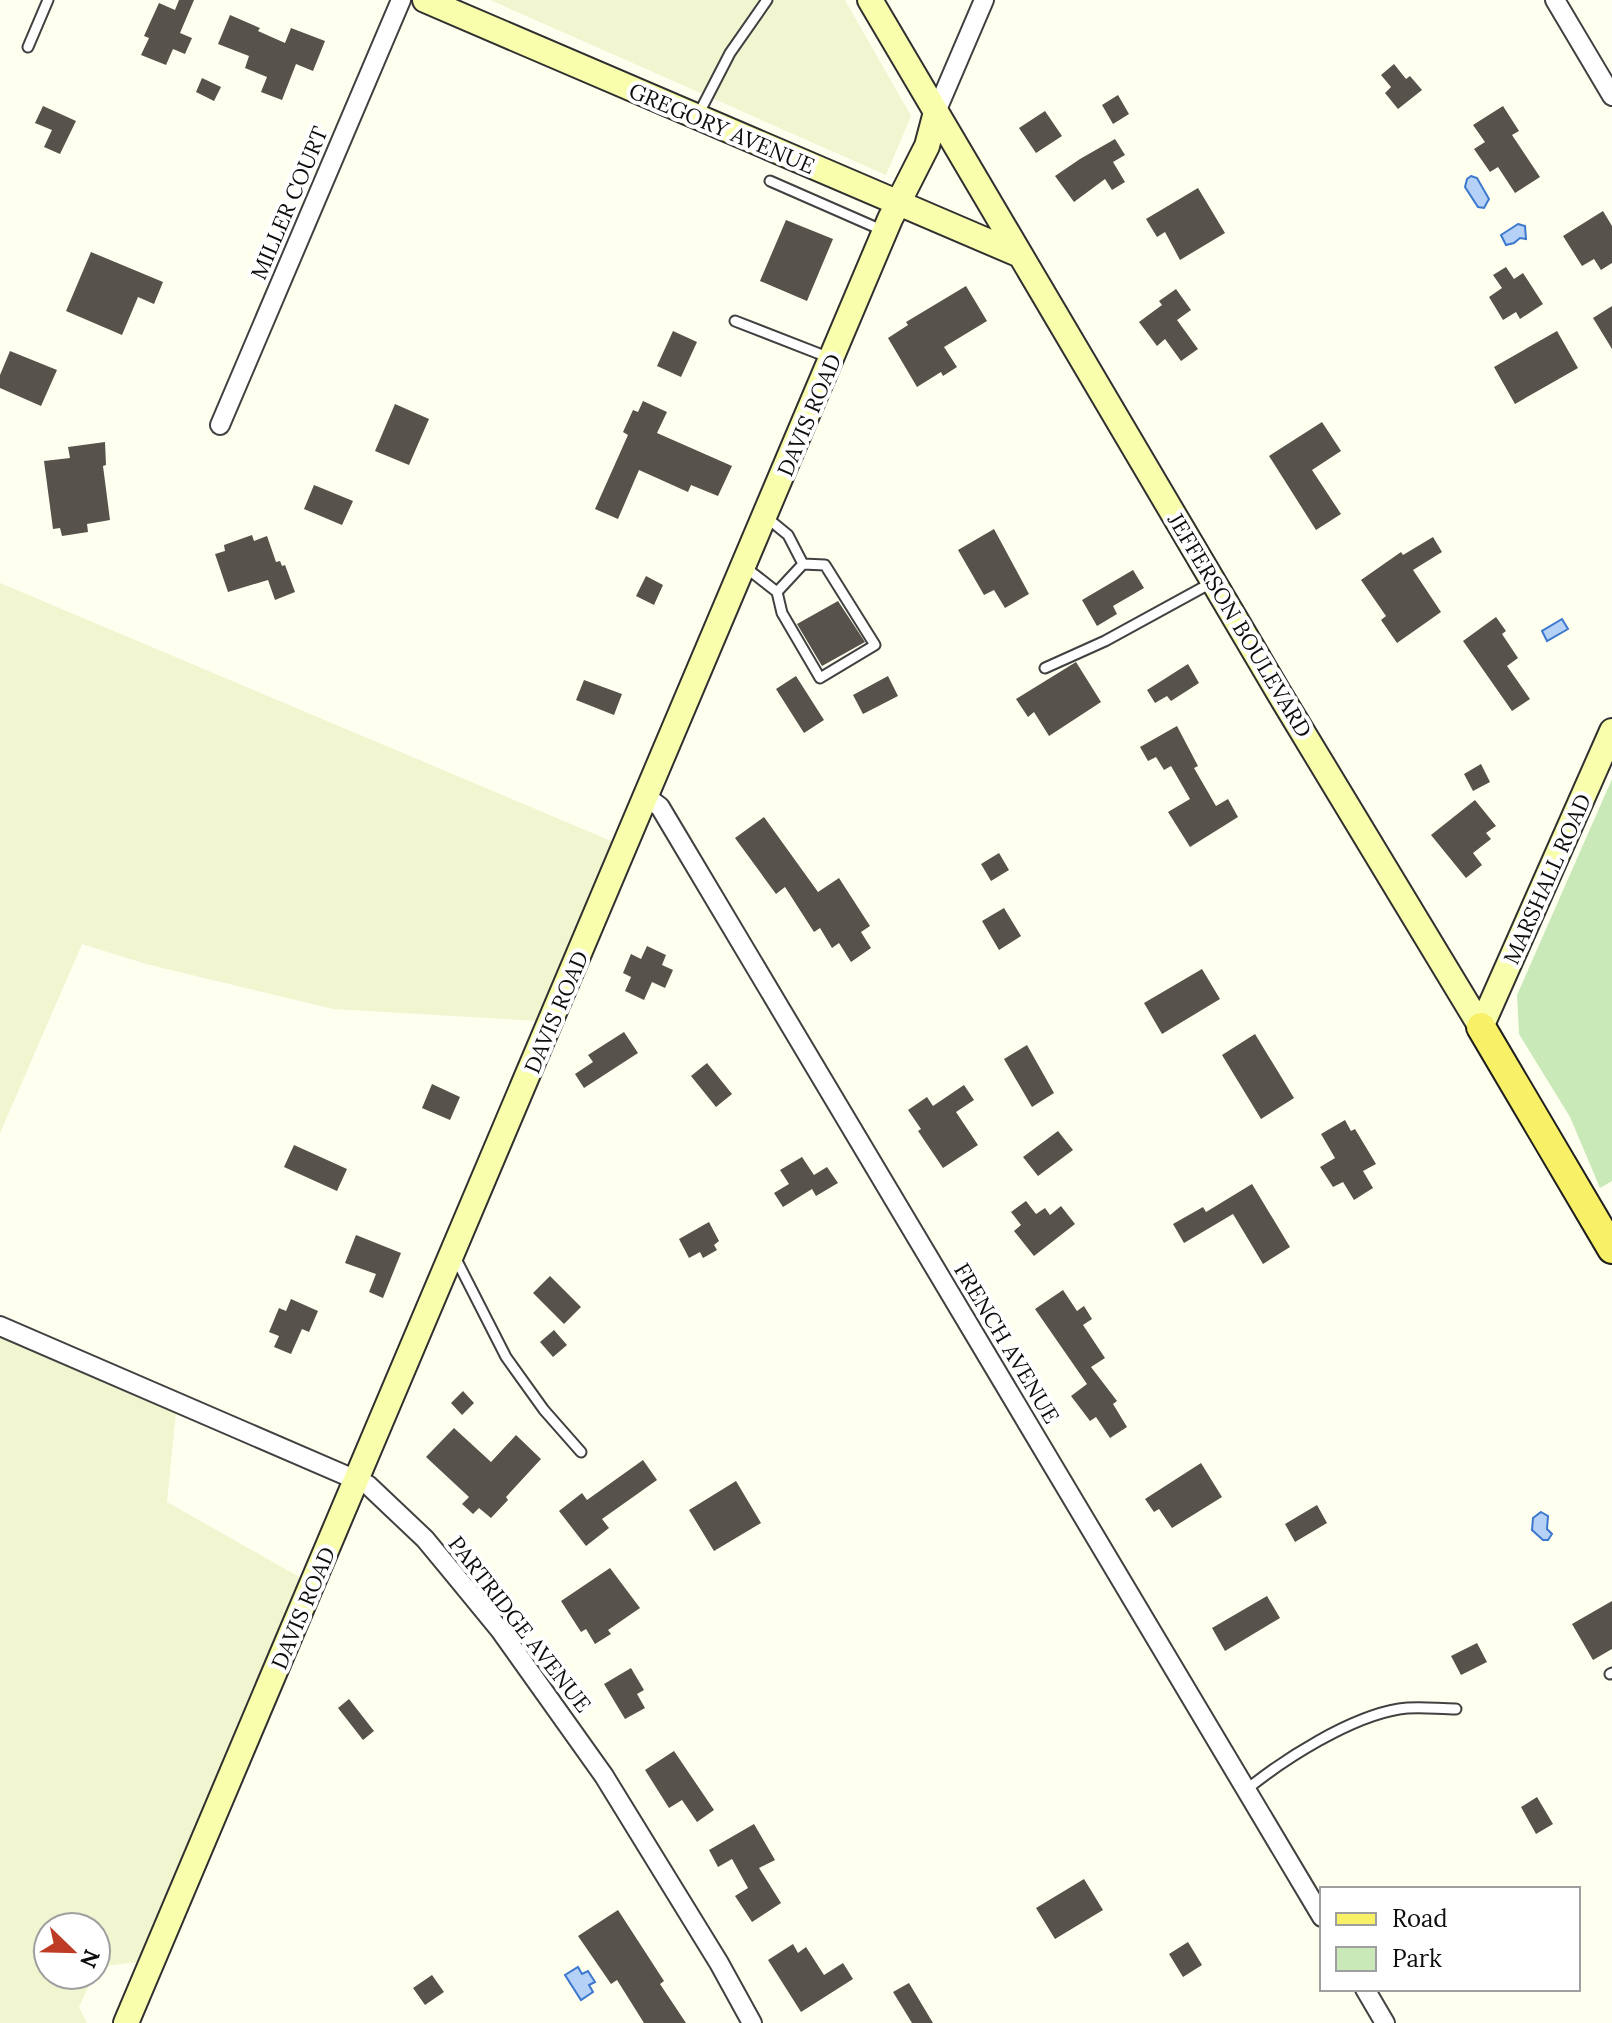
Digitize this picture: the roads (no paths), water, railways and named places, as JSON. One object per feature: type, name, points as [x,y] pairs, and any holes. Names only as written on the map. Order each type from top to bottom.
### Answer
[{"type":"main road","name":"JEFFERSON BOULEVARD","points":[[1476,1019],[1600,1219],[1612,1249]]},
{"type":"street","name":"MILLER COURT","points":[[220,425],[401,0]]},
{"type":"street","name":"GREGORY AVENUE","points":[[425,0],[1020,255]]},
{"type":"street","name":"JEFFERSON BOULEVARD","points":[[870,0],[1476,1019]]},
{"type":"street","name":"DAVIS ROAD","points":[[126,2023],[897,204],[927,146],[936,112],[984,0]]},
{"type":"street","points":[[1555,0],[1612,96]]},
{"type":"street","name":"MARSHALL ROAD","points":[[1476,1019],[1566,840],[1612,731]]},
{"type":"street","name":"FRENCH AVENUE","points":[[647,797],[660,807],[1320,1914]]},
{"type":"street","name":"PARTRIDGE AVENUE","points":[[0,1326],[368,1485],[425,1539],[500,1630],[604,1776],[719,1963],[752,2023]]},
{"type":"street","points":[[1366,1991],[1385,2023]]},
{"type":"lane","points":[[28,47],[48,0]]},
{"type":"lane","points":[[697,117],[730,53],[767,0]]},
{"type":"lane","points":[[770,181],[887,232]]},
{"type":"lane","points":[[735,321],[833,359]]},
{"type":"lane","points":[[766,517],[788,535],[803,564]]},
{"type":"lane","points":[[745,567],[777,592],[782,613],[820,678],[875,645],[825,565],[803,564],[777,592]]},
{"type":"lane","points":[[1045,668],[1105,641],[1214,581]]},
{"type":"lane","points":[[453,1254],[506,1357],[544,1410],[581,1452]]},
{"type":"lane","points":[[1246,1790],[1277,1766],[1352,1724],[1399,1709],[1456,1709]]},
{"type":"water","points":[[1471,176],[1477,178],[1489,199],[1484,208],[1478,207],[1465,187]]},
{"type":"water","points":[[1518,224],[1525,226],[1526,239],[1520,238],[1506,245],[1501,235]]},
{"type":"water","points":[[1562,619],[1568,629],[1547,641],[1542,631]]},
{"type":"water","points":[[1541,1512],[1548,1516],[1547,1529],[1552,1534],[1548,1540],[1543,1540],[1532,1530],[1533,1518]]},
{"type":"water","points":[[578,1967],[582,1974],[588,1971],[595,1982],[589,1985],[593,1992],[581,2000],[565,1975]]}]
